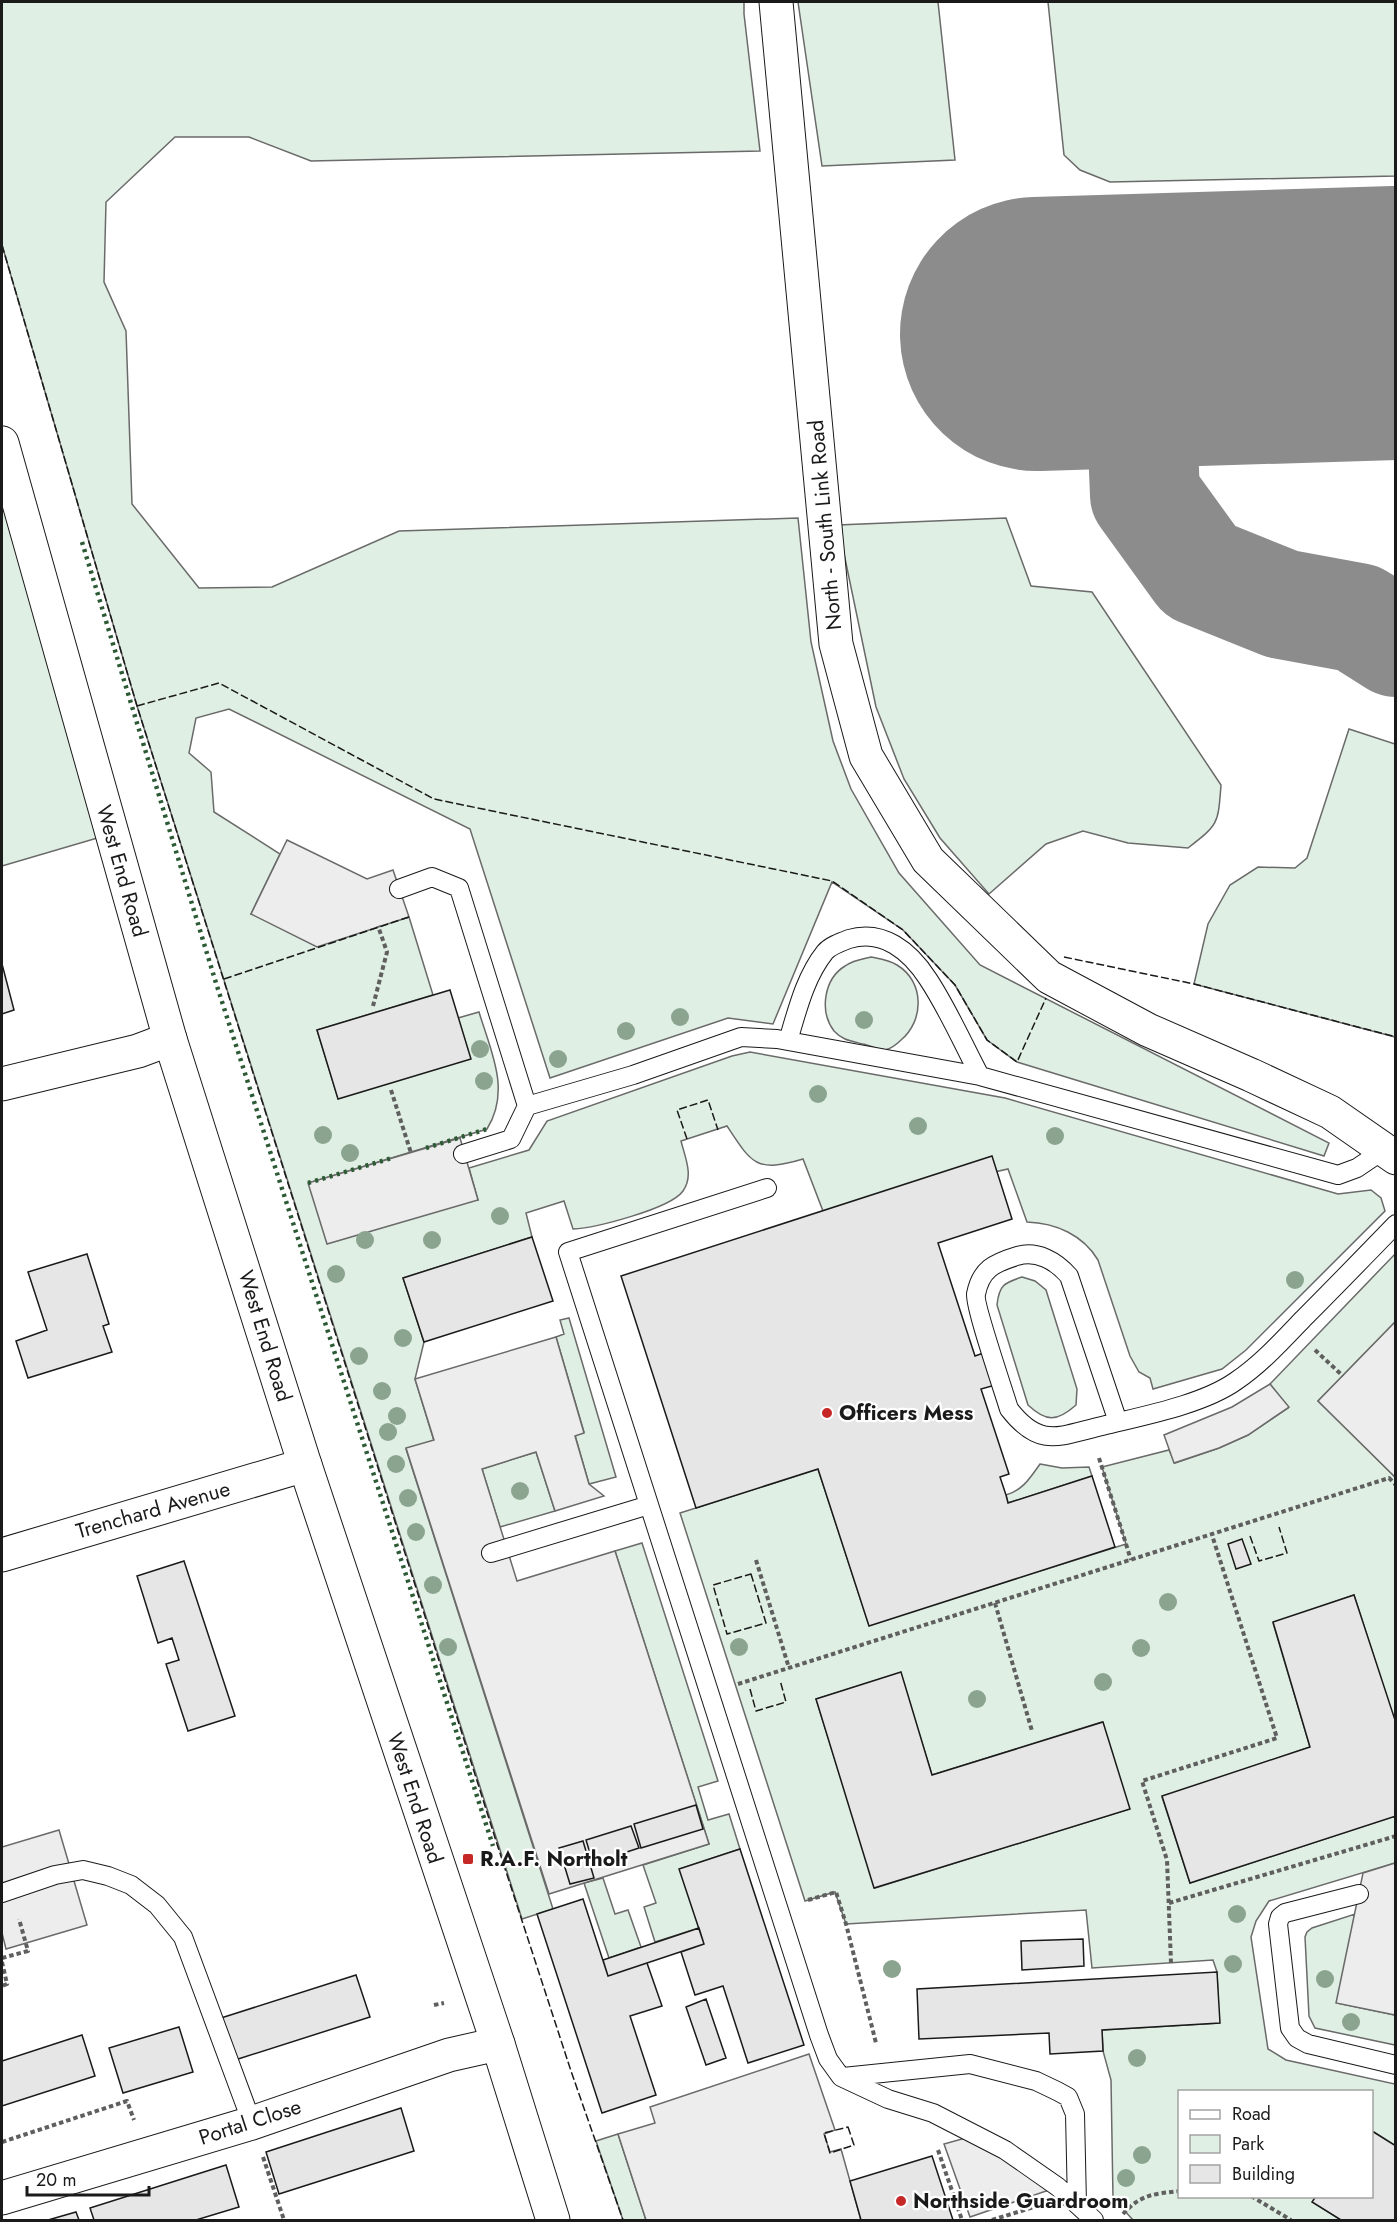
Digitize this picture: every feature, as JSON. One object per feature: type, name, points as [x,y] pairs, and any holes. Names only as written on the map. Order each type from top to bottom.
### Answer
[{"type":"street","name":"North - South Link Road","points":[[776,2],[836,644],[866,756],[928,860],[1049,977],[1148,1030],[1251,1074],[1329,1112],[1390,1154]]},
{"type":"street","name":"West End Road","points":[[2,443],[170,1039],[305,1465],[498,2044],[554,2220]]},
{"type":"street","points":[[2,1084],[138,1051],[170,1039]]},
{"type":"street","name":"Trenchard Avenue","points":[[2,1555],[305,1465]]},
{"type":"street","name":"Portal Close","points":[[2,2198],[252,2122],[449,2055],[498,2044]]},
{"type":"lane","points":[[399,889],[432,877],[459,888],[527,1106],[511,1139],[464,1154]]},
{"type":"lane","points":[[788,1041],[802,995],[814,969],[827,950],[863,935],[885,939],[911,957],[928,979],[980,1076]]},
{"type":"lane","points":[[527,1106],[633,1075],[741,1037],[788,1041],[980,1076],[1338,1175],[1390,1154]]},
{"type":"lane","points":[[767,1188],[568,1252],[828,2059],[841,2077],[888,2099],[933,2113],[1014,2157],[1058,2187],[1094,2220]]},
{"type":"lane","points":[[1118,1422],[1069,1276],[1058,1263],[1044,1257],[1020,1255],[995,1264],[983,1275],[975,1296],[1009,1409],[1020,1423],[1036,1434],[1056,1436],[1118,1422],[1166,1410],[1201,1398],[1235,1382],[1266,1357],[1395,1224]]},
{"type":"lane","points":[[491,1553],[649,1505]]},
{"type":"lane","points":[[6,1891],[56,1875],[83,1870],[108,1875],[131,1885],[156,1905],[183,1937],[252,2122]]},
{"type":"lane","points":[[1359,1894],[1285,1913],[1280,1917],[1278,1924],[1290,2028],[1297,2038],[1308,2044],[1395,2065]]},
{"type":"lane","points":[[841,2077],[970,2064],[1036,2081],[1068,2097],[1075,2114],[1077,2204]]},
{"type":"path","points":[[373,1006],[387,951],[378,926]]},
{"type":"path","points":[[391,1090],[411,1153]]},
{"type":"path","points":[[1293,1330],[1343,1376]]},
{"type":"path","points":[[1088,1457],[1099,1458],[1110,1454]]},
{"type":"path","points":[[1099,1458],[1131,1560]]},
{"type":"path","points":[[732,1675],[735,1685],[1389,1478],[1395,1485]]},
{"type":"path","points":[[1170,1963],[1167,1860],[1142,1781],[1278,1738],[1212,1535]]},
{"type":"path","points":[[756,1560],[789,1668]]},
{"type":"path","points":[[995,1603],[1032,1731]]},
{"type":"path","points":[[1169,1903],[1395,1836]]},
{"type":"path","points":[[2,1986],[7,1984],[2,1960],[28,1951],[6,1891]]},
{"type":"path","points":[[805,1901],[836,1892],[884,2073]]},
{"type":"path","points":[[252,2122],[284,2220]]},
{"type":"path","points":[[937,2147],[962,2220]]},
{"type":"path","points":[[1123,2214],[1133,2203],[1147,2195],[1178,2191]]},
{"type":"path","points":[[1254,2198],[1291,2220]]},
{"type":"path","points":[[992,2220],[1035,2207]]},
{"type":"green space","points":[[2,2],[744,2],[760,151],[311,161],[249,137],[175,137],[106,202],[104,282],[126,331],[132,504],[199,588],[272,587],[399,531],[798,518],[811,642],[833,741],[851,789],[899,873],[980,965],[1329,1143],[1324,1156],[1017,1062],[987,1040],[955,985],[903,930],[832,882],[773,1024],[728,1018],[550,1078],[470,829],[229,709],[196,718],[189,753],[211,772],[214,812],[280,854],[251,914],[378,926],[409,917],[433,995],[317,1030],[338,1098],[458,1018],[479,1012],[496,1071],[498,1100],[487,1129],[309,1183],[478,1200],[469,1168],[529,1150],[547,1121],[732,1056],[750,1052],[1005,1098],[1338,1194],[1371,1190],[1381,1198],[1385,1211],[1246,1350],[1222,1369],[1153,1389],[1150,1378],[1139,1372],[1130,1356],[1098,1260],[1085,1244],[1068,1232],[1048,1225],[1027,1222],[1008,1169],[823,1211],[803,1159],[775,1165],[757,1162],[743,1149],[727,1126],[681,1141],[688,1166],[688,1179],[683,1191],[663,1204],[614,1221],[573,1229],[564,1201],[526,1213],[532,1237],[403,1278],[424,1342],[415,1379],[434,1441],[406,1449],[553,1909],[522,1919],[137,706],[2,245]]},
{"type":"green space","points":[[798,2],[938,2],[955,160],[822,166]]},
{"type":"green space","points":[[1048,2],[1395,2],[1395,176],[1110,182],[1080,170],[1064,155]]},
{"type":"green space","points":[[2,444],[111,834],[2,866]]},
{"type":"green space","points":[[1006,518],[1031,586],[1092,592],[1221,785],[1215,822],[1206,834],[1188,848],[1128,843],[1083,831],[1046,844],[989,894],[940,838],[904,779],[876,707],[838,525]]},
{"type":"green space","points":[[1349,729],[1395,744],[1395,1037],[1194,984],[1208,924],[1230,885],[1258,867],[1295,868],[1307,858]]},
{"type":"green space","points":[[871,957],[897,965],[913,981],[917,991],[918,1002],[914,1023],[899,1042],[885,1050],[840,1036],[834,1031],[826,1014],[826,996],[832,979],[848,964]]},
{"type":"green space","points":[[1395,1254],[1395,1322],[1318,1401],[1395,1477],[1395,1723],[1354,1595],[1273,1623],[1310,1747],[1162,1797],[1190,1883],[1395,1816],[1395,1863],[1269,1901],[1256,1921],[1251,1937],[1268,2049],[1286,2060],[1395,2084],[1395,2146],[1373,2132],[1373,2090],[1178,2090],[1178,2198],[1315,2198],[1313,2202],[1341,2220],[1133,2220],[1113,2198],[1111,2080],[1103,2051],[1102,2030],[1219,2023],[1217,1972],[1213,1960],[1092,1968],[1086,1910],[846,1924],[835,1892],[805,1901],[680,1513],[818,1469],[869,1625],[1126,1544],[1102,1467],[1169,1450],[1175,1463],[1248,1435],[1288,1408],[1270,1384]],"holes":[[[900,1673],[932,1775],[1102,1722],[1129,1809],[875,1888],[816,1699]]]},
{"type":"green space","points":[[1022,1277],[1035,1281],[1046,1290],[1077,1389],[1076,1405],[1057,1417],[1040,1415],[1028,1405],[997,1305],[1003,1286]]},
{"type":"green space","points":[[569,1318],[616,1477],[589,1484],[575,1435],[584,1432],[556,1337],[564,1334],[560,1320]]},
{"type":"green space","points":[[536,1452],[555,1511],[500,1527],[482,1469]]},
{"type":"green space","points":[[1040,1464],[1062,1468],[1089,1467],[1092,1476],[1008,1503],[1006,1495],[1022,1487]]},
{"type":"green space","points":[[642,1543],[718,1781],[698,1787],[708,1820],[729,1814],[740,1849],[680,1869],[699,1928],[655,1942],[644,1907],[656,1903],[643,1865],[709,1844],[615,1551]]},
{"type":"green space","points":[[603,1878],[615,1914],[628,1910],[641,1947],[609,1958],[584,1883]]},
{"type":"green space","points":[[1355,1914],[1337,2003],[1395,2015],[1395,2045],[1315,2028],[1309,2016],[1305,1937],[1307,1932],[1312,1928]]},
{"type":"green space","points":[[618,2134],[646,2220],[623,2220],[596,2141]]},
{"type":"shaded area","points":[[287,840],[367,879],[393,870],[409,917],[317,947],[251,914]]},
{"type":"shaded area","points":[[460,1138],[478,1200],[327,1244],[308,1183]]},
{"type":"shaded area","points":[[1395,1322],[1395,1477],[1318,1401]]},
{"type":"shaded area","points":[[556,1337],[584,1433],[575,1436],[589,1484],[604,1496],[555,1511],[536,1452],[482,1469],[517,1581],[615,1551],[709,1844],[549,1894],[406,1448],[434,1440],[415,1379]]},
{"type":"shaded area","points":[[1270,1384],[1289,1407],[1248,1435],[1219,1448],[1174,1463],[1164,1435],[1232,1407]]},
{"type":"shaded area","points":[[59,1830],[87,1925],[6,1949],[2,1933],[2,1847]]},
{"type":"shaded area","points":[[1395,1863],[1395,2015],[1336,2003],[1363,1873]]},
{"type":"shaded area","points":[[809,2054],[835,2130],[824,2134],[830,2152],[841,2149],[861,2220],[646,2220],[618,2134],[655,2123],[650,2107]]},
{"type":"shaded area","points":[[976,2135],[1058,2187],[970,2217],[944,2144]]},
{"type":"building","points":[[2,964],[14,1010],[2,1014]]},
{"type":"building","points":[[450,990],[471,1059],[338,1099],[317,1030]]},
{"type":"building","name":"Officers Mess","points":[[992,1156],[1012,1219],[938,1243],[975,1356],[989,1351],[999,1384],[981,1389],[1009,1474],[1000,1477],[1008,1503],[1092,1476],[1115,1547],[869,1626],[818,1469],[696,1508],[621,1276]]},
{"type":"building","points":[[532,1237],[553,1301],[424,1342],[403,1278]]},
{"type":"building","points":[[87,1254],[109,1324],[103,1326],[112,1352],[28,1378],[16,1341],[47,1330],[28,1272]]},
{"type":"building","points":[[1242,1539],[1251,1564],[1236,1569],[1228,1544]]},
{"type":"building","points":[[184,1561],[235,1716],[188,1731],[166,1664],[179,1660],[172,1638],[158,1643],[137,1576]]},
{"type":"building","points":[[1354,1595],[1396,1723],[1396,1816],[1190,1883],[1162,1796],[1310,1747],[1273,1622]]},
{"type":"building","points":[[901,1672],[932,1775],[1103,1722],[1130,1809],[874,1888],[816,1699]]},
{"type":"building","points":[[696,1805],[703,1829],[641,1848],[634,1824]]},
{"type":"building","points":[[631,1826],[639,1848],[593,1863],[586,1840]]},
{"type":"building","points":[[583,1841],[594,1878],[570,1884],[559,1848]]},
{"type":"building","points":[[740,1849],[804,2045],[748,2063],[723,1986],[695,1995],[681,1952],[704,1944],[679,1869]]},
{"type":"building","points":[[583,1899],[608,1976],[647,1963],[662,2006],[630,2016],[656,2095],[602,2113],[537,1914]]},
{"type":"building","points":[[699,1928],[704,1944],[608,1976],[603,1960]]},
{"type":"building","points":[[1083,1939],[1084,1966],[1022,1970],[1021,1941]]},
{"type":"building","points":[[1217,1972],[1220,2023],[1102,2030],[1103,2051],[1050,2054],[1049,2033],[919,2039],[917,1989]]},
{"type":"building","points":[[356,1975],[370,2017],[235,2060],[221,2018]]},
{"type":"building","points":[[706,1999],[726,2058],[706,2065],[686,2007]]},
{"type":"building","points":[[179,2027],[193,2072],[123,2093],[109,2048]]},
{"type":"building","points":[[82,2035],[95,2076],[2,2106],[2,2061]]},
{"type":"building","points":[[401,2108],[414,2151],[279,2194],[266,2152]]},
{"type":"building","points":[[1373,2132],[1396,2146],[1396,2220],[1341,2220],[1312,2202],[1315,2198],[1373,2198]]},
{"type":"building","name":"Northside Guardroom","points":[[932,2156],[953,2220],[861,2220],[850,2181]]},
{"type":"building","points":[[226,2165],[239,2207],[196,2220],[94,2220],[90,2208]]},
{"type":"building","points":[[76,2212],[79,2220],[48,2220]]},
{"type":"taxiway","points":[[1240,329],[1182,361],[1156,394],[1143,446],[1145,495],[1200,571],[1282,604],[1358,618],[1396,642]]},
{"type":"runway","points":[[1037,334],[1396,323]]},
{"type":"hedge","points":[[82,542],[216,983],[493,1846]]},
{"type":"hedge","points":[[426,1148],[487,1129]]},
{"type":"hedge","points":[[308,1183],[392,1158]]},
{"type":"fence","points":[[2,245],[137,706],[497,1844],[571,2071],[623,2220]]},
{"type":"fence","points":[[137,706],[219,683],[434,799],[832,881],[903,930],[955,985],[987,1040],[1017,1062],[1046,998]]},
{"type":"fence","points":[[224,979],[409,917]]},
{"type":"fence","points":[[1064,957],[1194,984],[1396,1037]]},
{"type":"fence","points":[[687,1139],[677,1110],[708,1100],[718,1130]]},
{"type":"fence","points":[[1250,1536],[1259,1561],[1287,1553],[1279,1527]]},
{"type":"fence","points":[[751,1574],[766,1623],[727,1634],[713,1585],[751,1574]]},
{"type":"fence","points":[[750,1689],[756,1711],[786,1702],[780,1680]]},
{"type":"fence","points":[[848,2127],[854,2145],[830,2153],[824,2133],[848,2127]]},
{"type":"place","name":"Officers Mess","points":[[827,1413]]},
{"type":"place","name":"R.A.F. Northolt","points":[[468,1859]]},
{"type":"place","name":"Northside Guardroom","points":[[901,2201]]}]
